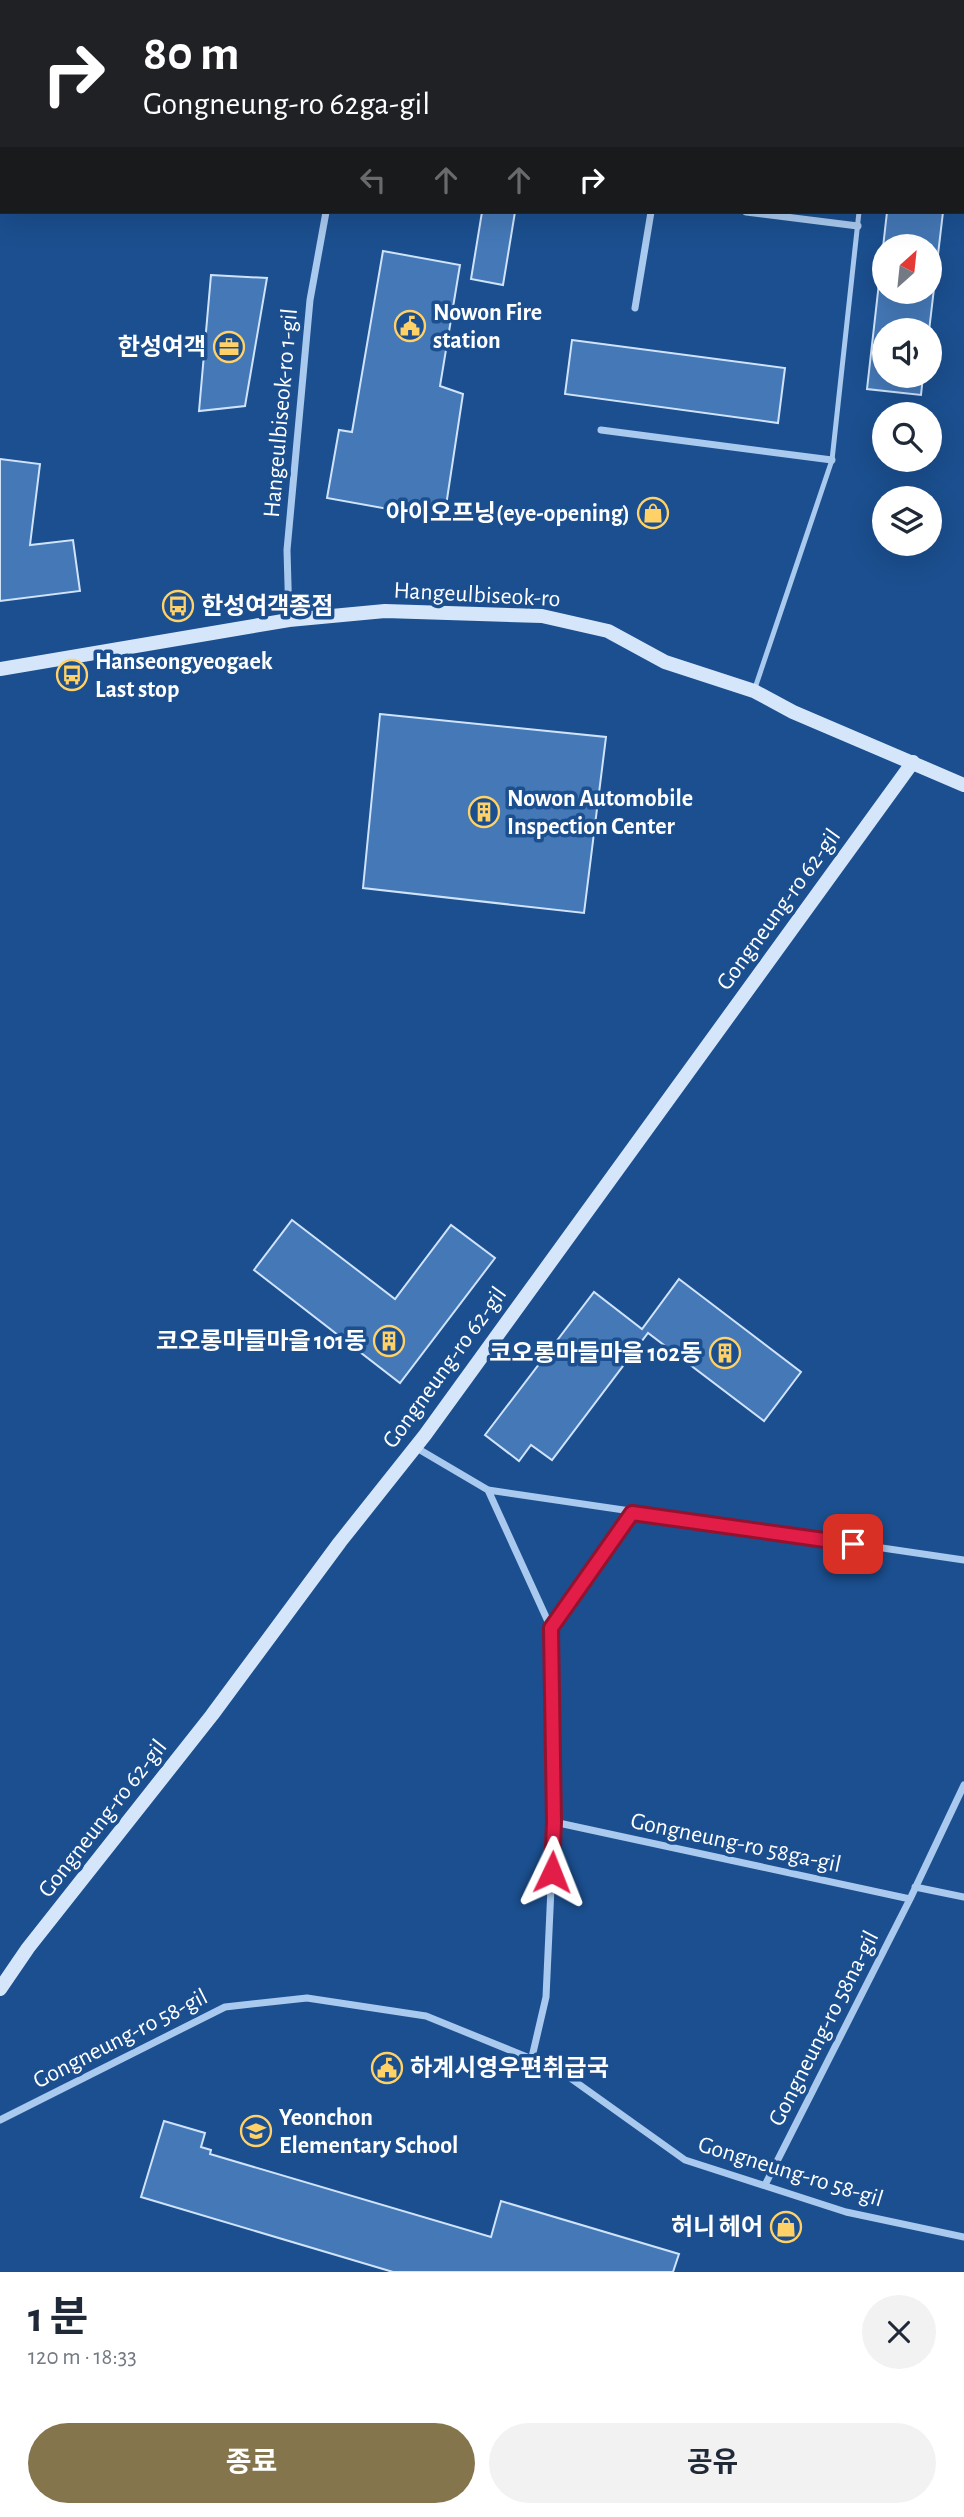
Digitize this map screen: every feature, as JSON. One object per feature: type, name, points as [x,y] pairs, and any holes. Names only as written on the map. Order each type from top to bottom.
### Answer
[{"type":"street","name":"Hangeulbiseok-ro 1-gil","points":[[289,620],[286,550],[310,300],[326,214]]},
{"type":"street","points":[[635,308],[650,214]]},
{"type":"street","points":[[762,214],[858,226]]},
{"type":"street","points":[[601,430],[832,460]]},
{"type":"street","name":"Hangeulbiseok-ro","points":[[0,669],[289,620],[384,611],[542,616],[608,631],[665,662],[754,691],[793,712],[964,785]]},
{"type":"street","name":"Gongneung-ro 62-gil","points":[[0,1989],[28,1948],[212,1715],[340,1542],[415,1447],[913,762]]},
{"type":"street","points":[[415,1447],[488,1490],[964,1560]]},
{"type":"street","points":[[488,1490],[551,1628],[554,1822],[546,1997],[532,2057]]},
{"type":"street","points":[[551,1628],[632,1513]]},
{"type":"street","name":"Gongneung-ro 58na-gil","points":[[765,2185],[910,1899],[964,1785]]},
{"type":"street","name":"Gongneung-ro 58ga-gil","points":[[554,1822],[910,1899]]},
{"type":"street","points":[[915,1887],[964,1896]]},
{"type":"street","name":"Gongneung-ro 58-gil","points":[[0,2120],[225,2007],[307,1998],[426,2017],[532,2057],[559,2070],[685,2160],[846,2212],[964,2237]]},
{"type":"lane","points":[[754,691],[832,460],[859,214]]},
{"type":"building","name":"Nowon Fire station","points":[[482,214],[515,214],[503,285],[471,279]]},
{"type":"building","points":[[887,214],[943,214],[940,234],[885,234]]},
{"type":"building","name":"Nowon Fire station","points":[[383,251],[460,265],[440,386],[463,394],[444,519],[327,498],[339,430],[352,432]]},
{"type":"building","points":[[211,275],[267,278],[245,406],[199,411]]},
{"type":"building","points":[[877,304],[932,304],[931,318],[875,318]]},
{"type":"building","points":[[572,340],[785,368],[778,423],[565,394]]},
{"type":"building","points":[[872,345],[872,388],[922,388],[921,395],[867,389]]},
{"type":"building","points":[[0,459],[40,464],[30,545],[73,540],[80,591],[0,601]]},
{"type":"building","name":"Nowon Automobile Inspection Center","points":[[380,714],[606,737],[584,913],[363,888]]},
{"type":"building","name":"코오롱마들마을 101동","points":[[292,1220],[395,1299],[451,1225],[495,1258],[400,1383],[254,1270]]},
{"type":"building","name":"코오롱마들마을 102동","points":[[679,1279],[801,1372],[764,1421],[648,1333],[552,1460],[531,1445],[519,1461],[485,1435],[594,1292],[642,1329]]},
{"type":"building","points":[[164,2121],[205,2133],[201,2147],[211,2150],[210,2154],[491,2237],[501,2201],[679,2254],[673,2272],[393,2272],[141,2197]]},
{"type":"place","name":"Nowon Fire station","points":[[410,326]]},
{"type":"place","name":"한성여객","points":[[229,347]]},
{"type":"place","name":"아이오프닝(eye-opening)","points":[[653,513]]},
{"type":"place","name":"한성여객종점","points":[[178,606]]},
{"type":"place","name":"Hanseongyeogaek Last stop","points":[[72,675]]},
{"type":"place","name":"Nowon Automobile Inspection Center","points":[[484,812]]},
{"type":"place","name":"코오롱마들마을 101동","points":[[389,1341]]},
{"type":"place","name":"코오롱마들마을 102동","points":[[725,1353]]},
{"type":"place","name":"하계시영우편취급국","points":[[387,2068]]},
{"type":"place","name":"Yeonchon Elementary School","points":[[256,2131]]},
{"type":"place","name":"허니 헤어","points":[[786,2227]]},
{"type":"route","points":[[552,1872],[554,1822],[551,1628],[632,1513],[853,1544]]}]
